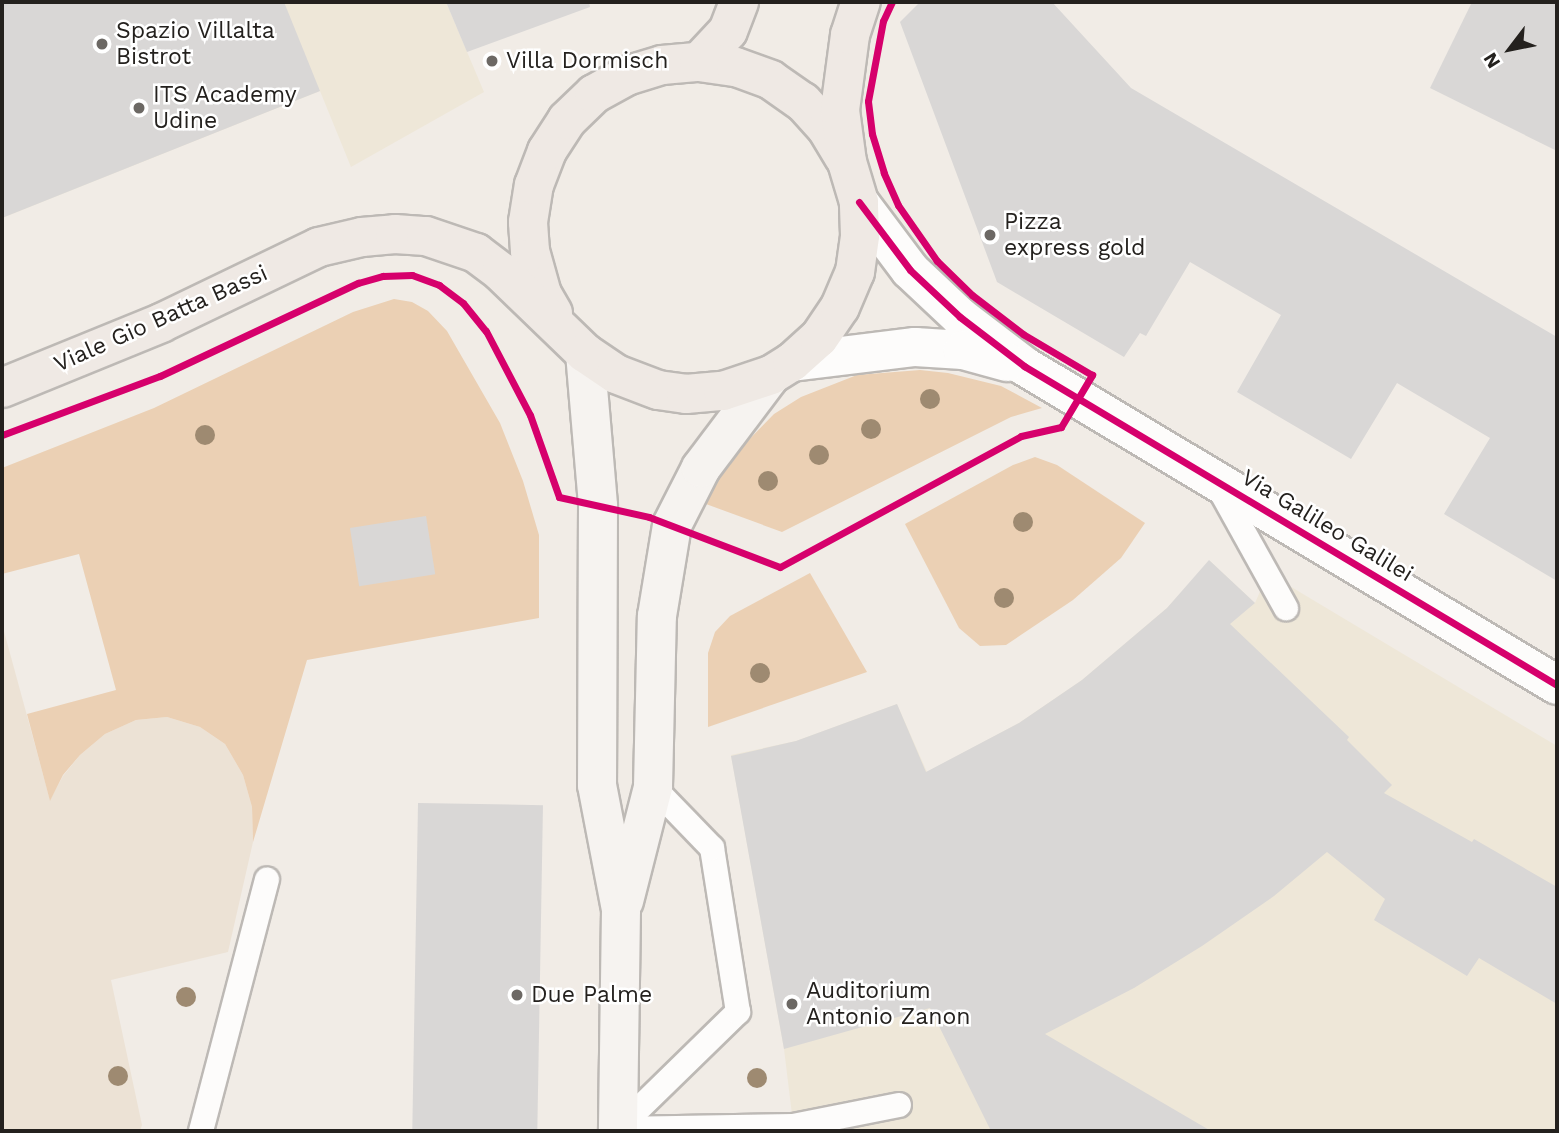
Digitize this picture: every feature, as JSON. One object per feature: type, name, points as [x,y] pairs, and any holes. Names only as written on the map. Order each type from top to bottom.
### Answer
[{"type":"main road","points":[[699,62],[728,31],[740,2]]},
{"type":"main road","points":[[621,909],[653,787],[657,616],[672,525],[701,468],[781,369],[819,338],[840,307],[855,272],[860,235],[859,202],[847,162],[840,110],[850,35],[861,2]]},
{"type":"main road","points":[[781,369],[723,391],[686,394],[658,390],[616,374],[585,353],[561,326],[542,294],[530,251],[528,222],[539,167],[567,120],[594,94],[626,76],[662,65],[699,62],[736,67],[771,80],[803,102],[827,129],[847,162]]},
{"type":"main road","name":"Viale Gio Batta Bassi","points":[[2,388],[160,323],[319,247],[362,237],[395,234],[426,236],[476,253],[500,272],[585,353]]},
{"type":"main road","points":[[585,353],[598,506],[597,785],[621,909],[618,1130]]},
{"type":"street","points":[[859,202],[910,270],[960,317],[1024,366]]},
{"type":"street","points":[[781,369],[915,347],[963,350],[1024,366]]},
{"type":"street","name":"Via Galileo Galilei","points":[[1024,366],[1557,685]]},
{"type":"lane","points":[[1216,482],[1286,608]]},
{"type":"lane","points":[[618,1130],[738,1012],[712,849],[653,787]]},
{"type":"lane","points":[[201,1131],[267,879]]},
{"type":"lane","points":[[618,1130],[793,1126],[898,1105]]},
{"type":"shaded area","name":"ITS Academy Udine","points":[[2,2],[446,2],[484,92],[351,167],[320,91],[2,218]]},
{"type":"shaded area","points":[[394,299],[412,302],[428,311],[447,331],[500,423],[523,481],[539,535],[539,618],[307,660],[253,842],[252,807],[243,775],[225,744],[200,727],[167,717],[136,720],[105,734],[80,755],[63,775],[50,801],[27,714],[116,690],[79,554],[2,574],[2,468],[154,408],[353,312]]},
{"type":"shaded area","points":[[920,370],[948,373],[1001,386],[1042,408],[1011,417],[782,532],[706,504],[726,463],[774,414],[801,397],[857,375]]},
{"type":"shaded area","points":[[1035,457],[1057,465],[1145,523],[1121,558],[1073,600],[1006,645],[980,646],[959,628],[905,524],[1013,465]]},
{"type":"shaded area","points":[[1210,561],[1255,603],[1268,573],[1557,746],[1557,1131],[794,1131],[784,1049],[731,755],[796,741],[897,704],[927,772],[1019,723],[1082,680],[1167,608]]},
{"type":"shaded area","points":[[810,573],[867,672],[708,727],[708,653],[715,632],[730,616]]},
{"type":"shaded area","points":[[2,624],[50,800],[63,776],[80,755],[105,734],[136,720],[167,717],[200,727],[225,744],[243,775],[252,807],[253,842],[228,952],[111,980],[142,1125],[140,1131],[2,1131]]},
{"type":"building","name":"ITS Academy Udine","points":[[2,2],[284,2],[320,91],[2,218]]},
{"type":"building","name":"Villa Dormisch","points":[[446,2],[589,2],[590,7],[467,52]]},
{"type":"building","points":[[920,2],[1052,2],[1131,88],[1557,337],[1557,581],[1444,514],[1490,438],[1397,383],[1351,459],[1237,392],[1281,315],[1190,262],[1146,336],[1140,333],[1124,357],[997,282],[900,22]]},
{"type":"building","points":[[1472,2],[1557,2],[1557,151],[1430,88]]},
{"type":"building","points":[[426,516],[435,574],[359,586],[350,528]]},
{"type":"building","points":[[1209,560],[1255,603],[1230,624],[1349,737],[1347,740],[1392,785],[1384,793],[1472,842],[1474,839],[1557,887],[1557,1004],[1479,958],[1467,976],[1374,920],[1385,899],[1327,852],[1274,896],[1202,946],[1134,988],[1045,1034],[1211,1131],[991,1131],[930,1008],[784,1049],[731,756],[796,741],[897,704],[926,772],[1019,723],[1082,680],[1167,608]]},
{"type":"building","points":[[418,803],[543,805],[537,1131],[412,1131]]},
{"type":"cycle path","points":[[2,435],[160,376],[358,283],[383,276],[412,275],[439,285],[463,303],[486,331],[530,415],[559,497],[649,517],[780,567],[1021,436],[1061,427],[1092,375],[1023,334],[972,295],[937,261],[898,205],[884,173],[872,134],[868,101],[883,21],[892,2]]},
{"type":"cycle path","points":[[859,202],[910,270],[960,317],[1024,366],[1557,685]]},
{"type":"place","name":"Spazio Villalta Bistrot","points":[[102,44]]},
{"type":"place","name":"Villa Dormisch","points":[[492,61]]},
{"type":"place","name":"ITS Academy Udine","points":[[139,108]]},
{"type":"place","name":"Pizza express gold","points":[[990,235]]},
{"type":"place","name":"Due Palme","points":[[517,995]]},
{"type":"place","name":"Auditorium Antonio Zanon","points":[[792,1004]]}]
